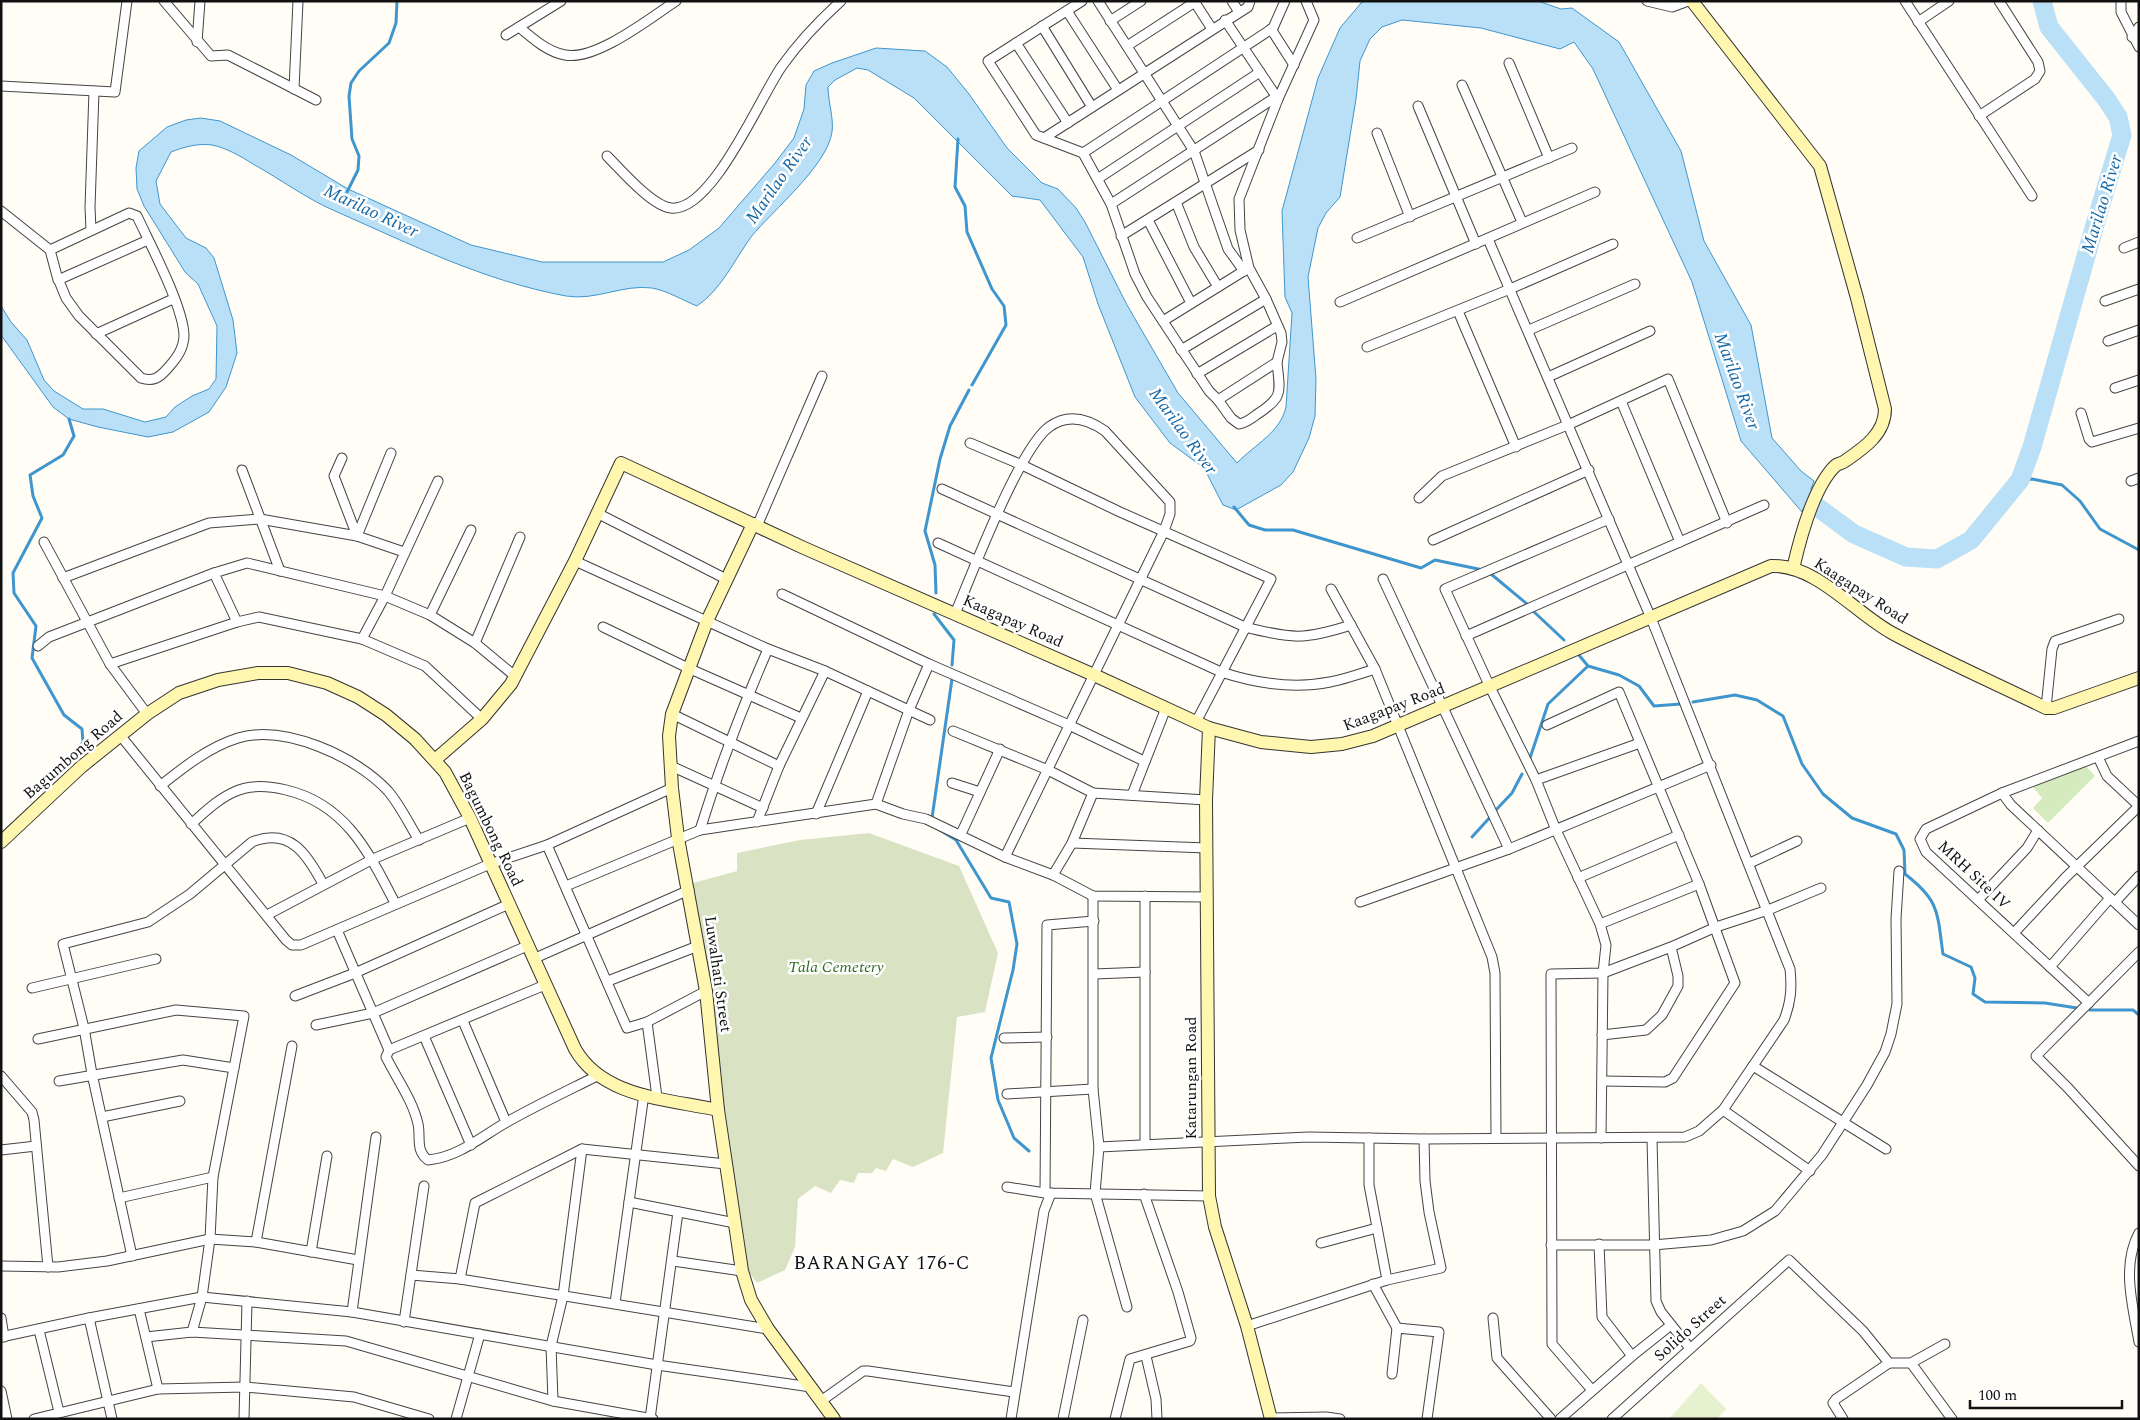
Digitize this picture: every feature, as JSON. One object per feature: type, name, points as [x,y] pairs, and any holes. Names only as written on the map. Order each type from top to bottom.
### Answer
[{"type":"street","points":[[1,86],[115,92],[126,1]]},
{"type":"street","points":[[164,1],[211,56],[228,56],[316,100]]},
{"type":"street","points":[[198,42],[200,1]]},
{"type":"street","points":[[294,89],[298,1]]},
{"type":"street","points":[[506,35],[561,1]]},
{"type":"street","points":[[519,27],[552,50],[565,55],[587,54],[608,44],[676,1]]},
{"type":"street","points":[[607,156],[648,196],[664,206],[679,208],[694,201],[701,196],[724,165],[781,67],[807,34],[841,1]]},
{"type":"street","points":[[1082,1],[988,61],[1036,135],[1083,153],[1099,178],[1111,204],[1135,274],[1197,374],[1231,418],[1239,424],[1274,404],[1276,399],[1279,390],[1277,362],[1282,342],[1277,326],[1266,299],[1246,269],[1228,249],[1194,151],[1098,1]]},
{"type":"street","points":[[1110,21],[1141,1]]},
{"type":"street","points":[[1232,1],[1239,12]]},
{"type":"street","points":[[1044,138],[1212,28],[1248,7],[1250,1]]},
{"type":"street","points":[[1083,153],[1270,30],[1285,1]]},
{"type":"street","points":[[1246,269],[1240,230],[1239,199],[1277,98],[1314,20],[1306,1]]},
{"type":"street","points":[[1647,1],[1672,7],[1688,1]]},
{"type":"street","points":[[1692,1],[1820,166],[1825,176],[1885,409],[1885,420],[1880,432],[1843,463],[1839,470],[1831,472],[1822,484],[1805,523],[1793,569]]},
{"type":"street","points":[[1904,1],[2032,196]]},
{"type":"street","points":[[1918,22],[1949,1]]},
{"type":"street","points":[[1979,116],[2035,79],[2040,71],[2038,62],[1998,1]]},
{"type":"street","points":[[2121,1],[2121,12],[2139,47]]},
{"type":"street","points":[[1127,46],[1195,2],[1212,28]]},
{"type":"street","points":[[1067,11],[1118,90]]},
{"type":"street","points":[[1225,20],[1277,98]]},
{"type":"street","points":[[1042,26],[1092,107]]},
{"type":"street","points":[[2132,36],[2139,27]]},
{"type":"street","points":[[1270,30],[1294,65]]},
{"type":"street","points":[[1016,43],[1068,122]]},
{"type":"street","points":[[1509,63],[1549,158]]},
{"type":"street","points":[[1099,178],[1260,72]]},
{"type":"street","points":[[1462,85],[1522,222]]},
{"type":"street","points":[[91,230],[94,91]]},
{"type":"street","points":[[1111,204],[1277,98]]},
{"type":"street","points":[[1418,106],[1476,244]]},
{"type":"street","points":[[1377,133],[1410,217]]},
{"type":"street","points":[[1357,238],[1572,148]]},
{"type":"street","points":[[1121,236],[1259,150]]},
{"type":"street","points":[[1340,302],[1595,192]]},
{"type":"street","points":[[1176,202],[1194,247],[1218,287]]},
{"type":"street","points":[[1,211],[50,250],[58,280],[66,298],[96,334],[141,378],[149,381],[157,379],[180,354],[184,336],[180,316],[137,216],[129,213],[50,250]]},
{"type":"street","points":[[1148,220],[1191,304]]},
{"type":"street","points":[[1099,1146],[1309,1137],[1652,1139],[1685,1137],[1699,1131],[1723,1110],[1784,1020],[1790,1006],[1792,989],[1790,969],[1750,863],[1570,424],[1488,238]]},
{"type":"street","points":[[58,280],[148,240]]},
{"type":"street","points":[[2124,248],[2139,242]]},
{"type":"street","points":[[1367,346],[1458,311],[1613,244]]},
{"type":"street","points":[[1163,321],[1246,269]]},
{"type":"street","points":[[1528,330],[1635,284]]},
{"type":"street","points":[[2105,302],[2139,289]]},
{"type":"street","points":[[96,334],[173,299]]},
{"type":"street","points":[[1182,350],[1266,299]]},
{"type":"street","points":[[1458,311],[1516,447]]},
{"type":"street","points":[[1197,374],[1277,326]]},
{"type":"street","points":[[2108,341],[2139,330]]},
{"type":"street","points":[[1548,377],[1650,331]]},
{"type":"street","points":[[1218,400],[1277,362]]},
{"type":"street","points":[[755,525],[822,376]]},
{"type":"street","points":[[1419,498],[1442,476],[1570,424],[1668,379],[1727,523]]},
{"type":"street","points":[[2115,388],[2139,380]]},
{"type":"street","points":[[1621,401],[1680,542]]},
{"type":"street","points":[[2080,413],[2089,439],[2092,442],[2139,428]]},
{"type":"street","points":[[955,614],[998,514],[1022,465],[1041,434],[1051,426],[1069,419],[1085,420],[1105,431],[1167,497],[1172,506],[1164,531],[1005,857]]},
{"type":"street","points":[[970,444],[1022,465],[1271,579],[1196,722]]},
{"type":"street","points":[[357,536],[391,453]]},
{"type":"street","points":[[342,458],[334,476],[357,536]]},
{"type":"street","name":"Kaagapay Road","points":[[597,514],[621,463],[1209,728],[1261,742],[1311,747],[1342,744],[1373,736],[1651,618],[1764,567],[1778,565],[1793,569],[1818,581],[1891,632],[2046,708]]},
{"type":"street","points":[[242,470],[280,571]]},
{"type":"street","points":[[1433,540],[1588,470]]},
{"type":"street","points":[[362,639],[385,596],[438,481]]},
{"type":"street","points":[[942,489],[1246,626],[1284,637],[1318,636],[1351,625]]},
{"type":"street","points":[[1466,636],[1727,523],[1764,505]]},
{"type":"street","points":[[436,760],[482,719],[516,677],[597,514],[726,579]]},
{"type":"street","points":[[64,578],[209,523],[260,518],[357,536],[404,552]]},
{"type":"street","points":[[1602,1138],[1603,973],[1606,945],[1600,924],[1556,830],[1536,780],[1490,687],[1445,589],[1609,519]]},
{"type":"street","name":"Luwalhati Street","points":[[755,525],[726,579],[707,621],[672,714],[668,736],[672,788],[678,838],[706,991],[718,1110],[742,1271],[751,1300],[768,1328],[821,1400],[831,1418]]},
{"type":"street","points":[[430,615],[471,530]]},
{"type":"street","points":[[475,643],[520,537]]},
{"type":"street","points":[[44,542],[110,664],[147,714]]},
{"type":"street","points":[[938,543],[1221,672],[1240,678],[1281,685],[1329,683],[1375,669]]},
{"type":"street","points":[[575,561],[768,649],[825,671],[930,720]]},
{"type":"street","points":[[38,646],[49,637],[214,573],[247,563],[385,596],[430,615],[475,643],[516,677]]},
{"type":"street","points":[[214,573],[237,622]]},
{"type":"street","points":[[1383,579],[1444,706],[1509,849]]},
{"type":"street","points":[[1331,590],[1375,669],[1458,869],[1492,957],[1495,973],[1496,1137]]},
{"type":"street","points":[[782,594],[929,664],[1069,725],[1144,761]]},
{"type":"street","points":[[110,664],[237,622],[258,617],[362,639],[424,666],[482,719]]},
{"type":"street","points":[[2119,619],[2055,641],[2052,649],[2046,708],[2054,708],[2139,678]]},
{"type":"street","points":[[603,627],[688,668],[801,718]]},
{"type":"street","points":[[700,830],[714,785],[748,694],[768,649]]},
{"type":"street","points":[[876,804],[909,710],[929,664]]},
{"type":"street","points":[[757,822],[779,766],[825,671]]},
{"type":"street","name":"Bagumbong Road","points":[[1,842],[48,796],[120,735],[179,693],[218,680],[258,673],[301,675],[341,689],[371,704],[400,726],[436,760],[454,786],[580,1058],[597,1076],[622,1089],[718,1110]]},
{"type":"street","points":[[816,814],[868,691]]},
{"type":"street","points":[[1547,725],[1618,692],[1700,884],[1716,926],[1734,984],[1676,1075],[1665,1082],[1603,1081]]},
{"type":"street","points":[[1132,795],[1166,708]]},
{"type":"street","points":[[672,714],[730,744],[779,766]]},
{"type":"street","name":"Katarungan Road","points":[[1209,728],[1206,800],[1208,897],[1207,1142],[1209,1196],[1214,1227],[1247,1326],[1271,1419]]},
{"type":"street","points":[[953,731],[1048,770],[1093,793],[1206,800]]},
{"type":"street","points":[[160,786],[192,761],[239,738],[265,734],[289,739],[318,746],[337,754],[373,777],[389,792],[419,840]]},
{"type":"street","points":[[120,735],[286,940],[292,945],[300,946],[395,903],[490,864],[547,845],[672,788]]},
{"type":"street","name":"MRH Site IV","points":[[2089,1003],[1926,852],[1920,839],[1926,829],[2002,794],[2139,741]]},
{"type":"street","points":[[1536,780],[1640,743]]},
{"type":"street","points":[[961,834],[1000,749]]},
{"type":"street","points":[[2014,933],[2139,806],[2107,776],[2098,757]]},
{"type":"street","points":[[1360,902],[1458,869],[1711,765]]},
{"type":"street","points":[[671,766],[763,808]]},
{"type":"street","points":[[952,783],[980,792]]},
{"type":"street","points":[[191,824],[219,800],[249,787],[280,788],[299,793],[333,811],[347,823],[373,859],[395,903]]},
{"type":"street","points":[[1053,875],[1072,843],[1093,793]]},
{"type":"street","points":[[2002,794],[2011,805],[2139,925]]},
{"type":"street","points":[[566,886],[700,830],[876,804],[903,814],[926,819],[961,834],[1005,857],[1053,875],[1094,896],[1208,897]]},
{"type":"street","points":[[267,915],[373,859],[470,818]]},
{"type":"street","points":[[1978,900],[2027,848],[2038,830]]},
{"type":"street","points":[[1578,878],[1679,835]]},
{"type":"street","points":[[132,1256],[92,1074],[84,1028],[64,944],[148,922],[190,894],[252,842],[264,837],[277,837],[292,843],[302,850],[323,884]]},
{"type":"street","points":[[1750,863],[1797,841]]},
{"type":"street","points":[[1072,843],[1206,848]]},
{"type":"street","points":[[547,845],[627,1028],[647,1022],[706,991]]},
{"type":"street","points":[[1550,1245],[1653,1245],[1711,1240],[1743,1231],[1774,1211],[1810,1171],[1885,1052],[1895,1018],[1898,984],[1896,919],[1899,871]]},
{"type":"street","points":[[2050,967],[2113,900],[2139,876]]},
{"type":"street","points":[[1600,924],[1700,884]]},
{"type":"street","points":[[1592,1390],[1552,1344],[1550,1245],[1551,974],[1603,973],[1671,947],[1716,926],[1768,910],[1821,888]]},
{"type":"street","points":[[533,958],[689,890]]},
{"type":"street","points":[[1094,896],[1093,1089],[1099,1146],[1095,1193],[1127,1307]]},
{"type":"street","points":[[1145,896],[1145,1143]]},
{"type":"street","points":[[295,996],[355,973],[509,904]]},
{"type":"street","points":[[1011,1419],[1048,1193],[1047,925],[1094,921]]},
{"type":"street","points":[[337,930],[389,1050]]},
{"type":"street","points":[[316,1025],[373,1013],[527,946]]},
{"type":"street","points":[[608,982],[698,946]]},
{"type":"street","points":[[1602,1035],[1646,1030],[1662,1015],[1678,986],[1678,976],[1671,947]]},
{"type":"street","points":[[2139,952],[2036,1056],[2139,1166]]},
{"type":"street","points":[[32,988],[156,959]]},
{"type":"street","points":[[1094,974],[1145,972]]},
{"type":"street","points":[[545,985],[463,1021],[389,1050],[386,1057],[419,1126],[418,1141],[423,1156],[428,1160],[443,1157],[471,1145],[506,1122],[597,1076]]},
{"type":"street","points":[[38,1039],[176,1010],[244,1016],[213,1177],[210,1239],[202,1297],[192,1332]]},
{"type":"street","points":[[463,1021],[506,1122]]},
{"type":"street","points":[[647,1022],[657,1097]]},
{"type":"street","points":[[424,1036],[471,1145]]},
{"type":"street","points":[[1004,1038],[1047,1037]]},
{"type":"street","points":[[256,1242],[292,1046]]},
{"type":"street","points":[[59,1080],[182,1060],[234,1068]]},
{"type":"street","points":[[1753,1066],[1886,1149]]},
{"type":"street","points":[[1,1076],[32,1112],[48,1267]]},
{"type":"street","points":[[1007,1094],[1047,1090],[1093,1089]]},
{"type":"street","points":[[615,1303],[644,1094]]},
{"type":"street","points":[[102,1117],[180,1101]]},
{"type":"street","points":[[1723,1110],[1810,1171]]},
{"type":"street","points":[[352,1312],[376,1137]]},
{"type":"street","points":[[1369,1138],[1369,1185],[1387,1280]]},
{"type":"street","points":[[1247,1326],[1373,1284],[1441,1268],[1429,1212],[1425,1181],[1424,1139]]},
{"type":"street","points":[[1652,1139],[1653,1245],[1656,1301],[1671,1325],[1689,1347]]},
{"type":"street","points":[[1,1150],[36,1146]]},
{"type":"street","points":[[553,1401],[551,1346],[563,1296],[582,1148]]},
{"type":"street","points":[[460,1279],[475,1203],[582,1148],[726,1164]]},
{"type":"street","points":[[311,1252],[327,1156]]},
{"type":"street","points":[[120,1198],[213,1177]]},
{"type":"street","points":[[404,1322],[424,1186]]},
{"type":"street","points":[[1007,1187],[1048,1193],[1209,1196]]},
{"type":"street","points":[[1115,1419],[1130,1359],[1146,1356],[1190,1341],[1191,1338],[1178,1292],[1144,1194]]},
{"type":"street","points":[[629,1202],[736,1224]]},
{"type":"street","points":[[146,1337],[192,1332],[346,1342],[553,1401],[651,1419],[678,1212]]},
{"type":"street","points":[[1322,1243],[1377,1228]]},
{"type":"street","points":[[2139,1233],[2131,1252],[2130,1264],[2132,1298],[2139,1342]]},
{"type":"street","points":[[1,1266],[48,1267],[132,1256],[210,1239],[256,1242],[358,1260]]},
{"type":"street","points":[[1600,1244],[1602,1317],[1632,1356]]},
{"type":"street","name":"Solido Street","points":[[1612,1419],[1689,1347],[1789,1260],[1863,1331],[1889,1363]]},
{"type":"street","points":[[673,1261],[742,1271]]},
{"type":"street","points":[[411,1274],[460,1279],[768,1328]]},
{"type":"street","points":[[1373,1284],[1397,1328],[1392,1374]]},
{"type":"street","points":[[1,1318],[3,1337],[89,1318],[202,1297],[352,1312],[658,1365],[811,1387]]},
{"type":"street","points":[[244,1419],[247,1335],[246,1301]]},
{"type":"street","points":[[139,1309],[158,1389]]},
{"type":"street","points":[[89,1318],[112,1419]]},
{"type":"street","points":[[1493,1318],[1497,1358],[1551,1419]]},
{"type":"street","points":[[1063,1419],[1082,1320]]},
{"type":"street","points":[[1560,1419],[1632,1356],[1671,1325]]},
{"type":"street","points":[[1397,1328],[1439,1332],[1427,1419]]},
{"type":"street","points":[[39,1330],[59,1412]]},
{"type":"street","points":[[456,1419],[480,1334]]},
{"type":"street","points":[[1843,1419],[1833,1403],[1836,1399],[1889,1363],[1912,1363],[1945,1344]]},
{"type":"street","points":[[1146,1356],[1156,1398],[1157,1419]]},
{"type":"street","points":[[1912,1363],[1952,1419]]},
{"type":"street","points":[[821,1400],[863,1371],[1014,1392]]},
{"type":"street","points":[[34,1419],[158,1389],[245,1387],[354,1397],[429,1419]]},
{"type":"street","points":[[1,1391],[7,1419]]},
{"type":"street","points":[[1271,1419],[1326,1417],[1340,1419]]},
{"type":"green space","points":[[2085,765],[2095,776],[2048,823],[2033,808],[2042,798],[2032,786]]},
{"type":"green space","name":"Tala Cemetery","points":[[869,833],[959,866],[998,953],[985,1012],[957,1017],[943,1153],[913,1167],[893,1159],[886,1171],[876,1168],[872,1173],[858,1173],[854,1183],[840,1180],[831,1193],[815,1186],[798,1199],[795,1247],[785,1270],[757,1283],[746,1268],[693,883],[737,871],[737,853],[800,840]]},
{"type":"green space","points":[[1701,1383],[1726,1409],[1717,1419],[1669,1419]]},
{"type":"water","points":[[1365,1],[1538,1],[1561,9],[1572,8],[1619,42],[1681,151],[1704,241],[1751,325],[1772,438],[1801,471],[1814,481],[1802,512],[1741,441],[1692,282],[1593,69],[1574,42],[1560,49],[1481,28],[1402,20],[1382,27],[1370,39],[1360,61],[1356,99],[1340,197],[1326,213],[1318,228],[1308,277],[1316,379],[1315,416],[1309,438],[1293,472],[1281,485],[1236,510],[1223,505],[1204,468],[1170,443],[1135,397],[1098,304],[1083,257],[1040,200],[1012,196],[914,98],[868,70],[857,68],[835,80],[828,87],[832,132],[828,145],[820,159],[798,187],[751,237],[713,292],[697,306],[669,293],[652,288],[631,288],[599,295],[577,297],[506,281],[448,260],[335,211],[233,153],[218,146],[202,145],[186,147],[171,152],[156,181],[160,204],[186,238],[206,248],[214,258],[233,320],[237,353],[226,387],[209,412],[173,432],[148,437],[69,419],[53,407],[1,335],[1,306],[11,322],[27,340],[44,380],[54,391],[83,409],[103,409],[145,422],[166,417],[175,407],[192,396],[209,389],[216,379],[217,326],[198,284],[185,272],[144,206],[137,189],[136,168],[139,151],[167,127],[186,120],[201,118],[220,121],[291,155],[348,189],[471,245],[542,262],[663,262],[689,250],[719,228],[775,163],[794,138],[804,109],[806,85],[814,71],[876,48],[925,51],[947,67],[969,94],[1007,148],[1042,183],[1058,189],[1076,208],[1127,305],[1178,393],[1237,463],[1273,431],[1283,416],[1286,407],[1292,313],[1285,297],[1282,211],[1318,78],[1340,28],[1361,3]]},
{"type":"waterway","points":[[347,192],[358,170],[359,156],[352,139],[349,96],[351,83],[359,71],[389,43],[396,23],[397,1]]},
{"type":"waterway","name":"Marilao River","points":[[1799,491],[1805,498],[1854,534],[1906,557],[1937,559],[1971,540],[2020,480],[2032,447],[2122,135],[2118,117],[2107,100],[2049,27],[2042,1]]},
{"type":"waterway","points":[[958,139],[955,187],[965,206],[967,232],[992,289],[1004,306],[1006,325],[972,385]]},
{"type":"waterway","points":[[936,593],[935,565],[925,531],[940,459],[950,426],[969,390]]},
{"type":"waterway","points":[[69,419],[74,436],[63,455],[30,475],[33,496],[42,518],[13,573],[14,593],[36,626],[32,658],[64,715],[82,729],[83,742],[76,752]]},
{"type":"waterway","points":[[2020,480],[2032,479],[2062,485],[2080,501],[2100,529],[2139,550]]},
{"type":"waterway","points":[[1234,507],[1249,525],[1265,530],[1293,530],[1421,568],[1435,560],[1483,570]]},
{"type":"waterway","points":[[1491,574],[1527,604]]},
{"type":"waterway","points":[[1532,610],[1564,640]]},
{"type":"waterway","points":[[934,614],[954,640],[952,665]]},
{"type":"waterway","points":[[1578,654],[1588,666],[1619,675],[1639,686],[1654,706],[1681,704]]},
{"type":"waterway","points":[[1530,758],[1548,704],[1588,666]]},
{"type":"waterway","points":[[932,818],[952,679]]},
{"type":"waterway","points":[[1693,702],[1735,695],[1757,700],[1783,716],[1802,764],[1823,794],[1852,818],[1896,834],[1904,850],[1905,874],[1925,892],[1935,908],[1943,954],[1971,967],[1975,978],[1973,994],[1985,1002],[2045,1003],[2077,1008]]},
{"type":"waterway","points":[[1495,811],[1512,793],[1522,774]]},
{"type":"waterway","points":[[1472,837],[1492,815]]},
{"type":"waterway","points":[[935,827],[956,840],[991,898],[1009,902],[1017,944],[1013,970],[991,1058],[998,1100],[1014,1138],[1029,1151]]},
{"type":"waterway","points":[[2090,1010],[2133,1010],[2139,1015]]},
{"type":"district","name":"BARANGAY 176-C","points":[[882,1263]]}]
